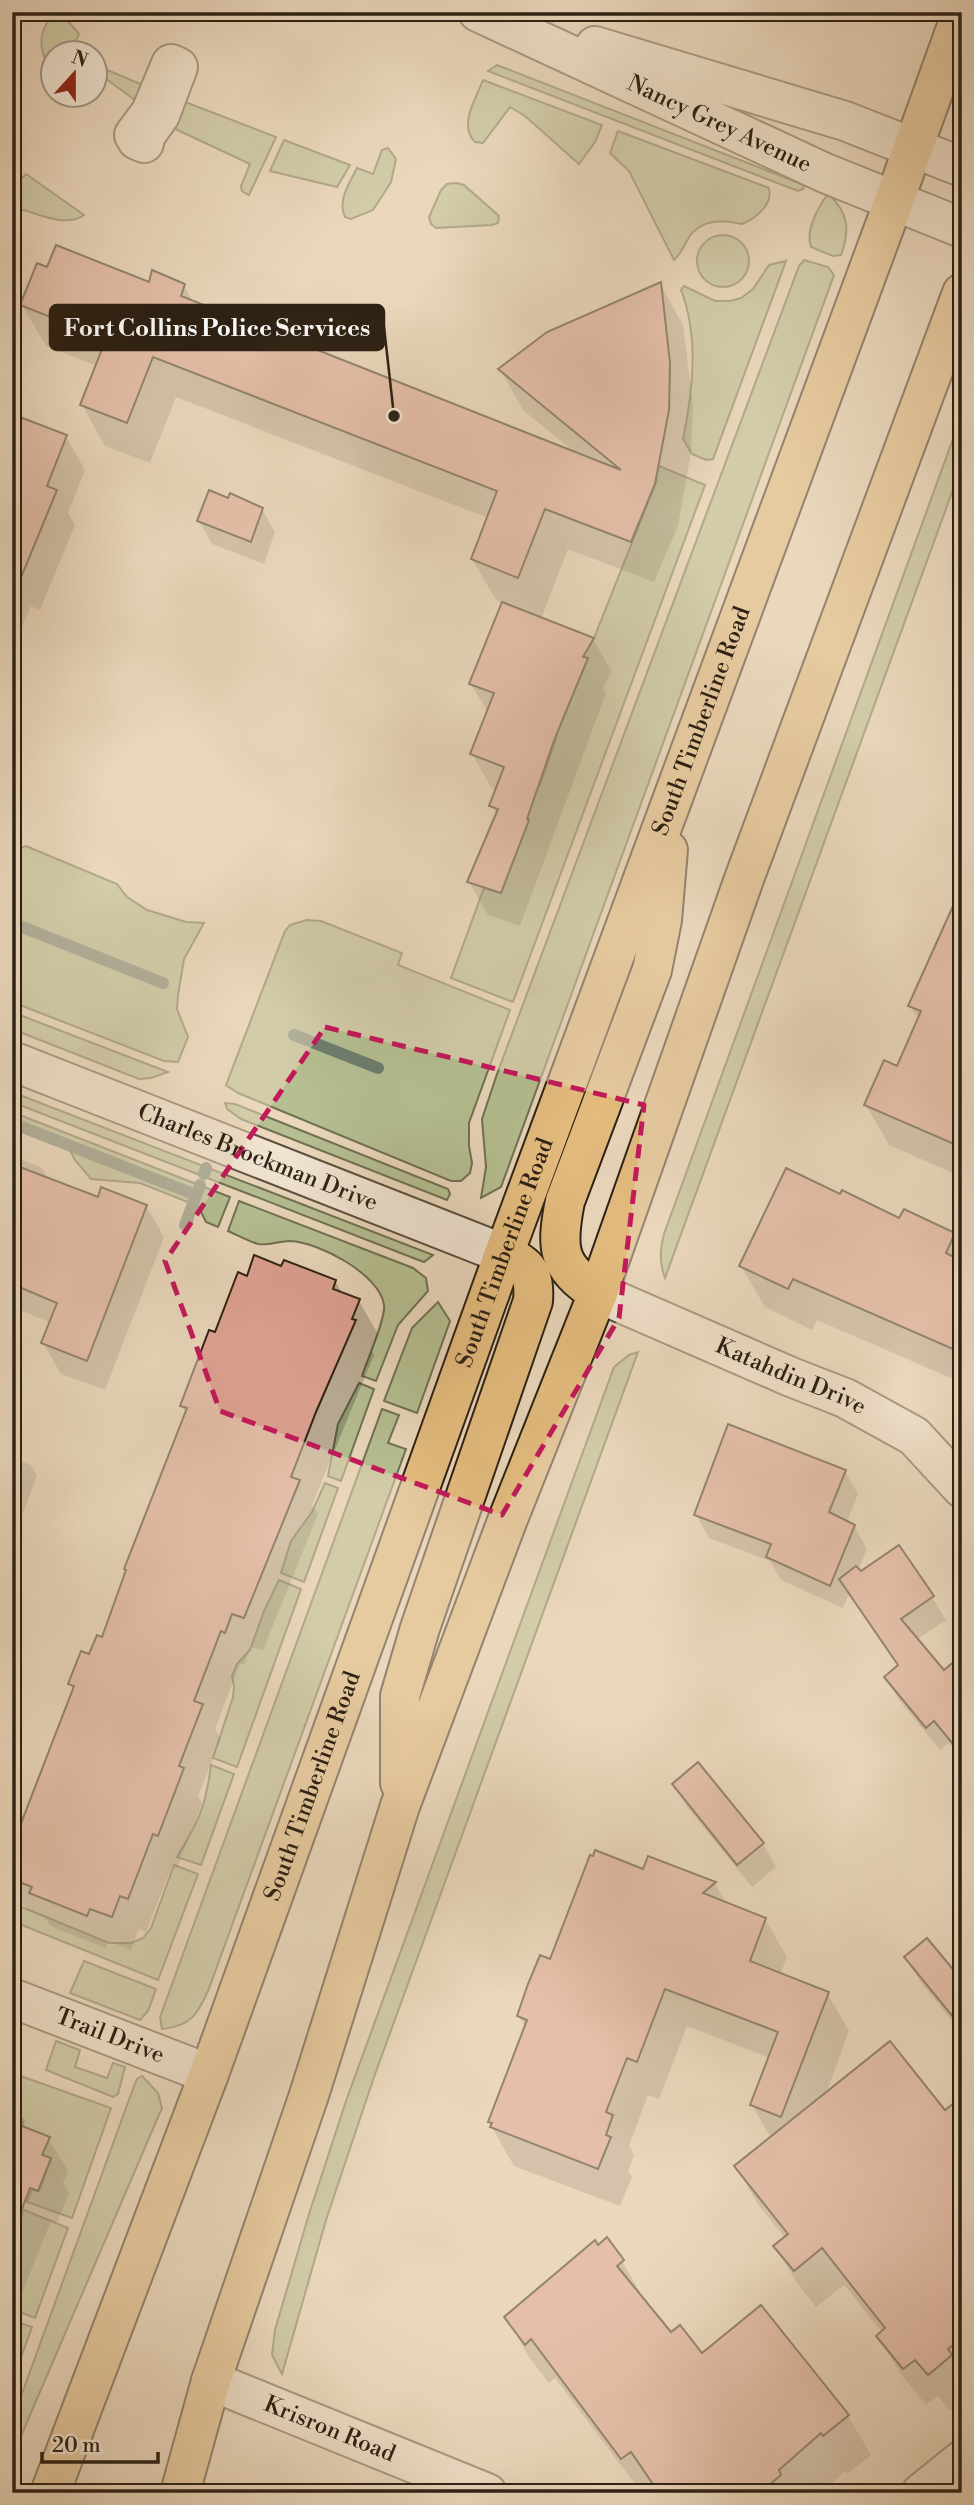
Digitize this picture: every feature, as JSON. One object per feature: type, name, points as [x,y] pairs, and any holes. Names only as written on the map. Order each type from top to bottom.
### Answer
[{"type":"main road","name":"South Timberline Road","points":[[50,2493],[209,2074],[505,1254],[962,12]]},
{"type":"main road","points":[[180,2493],[211,2381],[309,2095],[400,1807],[506,1524],[598,1293],[749,866],[962,293]]},
{"type":"main road","points":[[598,1293],[577,1280],[563,1258],[559,1230],[565,1201],[652,970],[662,920],[674,796]]},
{"type":"main road","points":[[400,1807],[400,1696],[420,1628],[533,1301],[534,1286],[529,1271],[505,1254]]},
{"type":"street","name":"Nancy Grey Avenue","points":[[479,13],[656,62],[832,117],[962,167]]},
{"type":"street","name":"Nancy Grey Avenue","points":[[479,13],[825,173],[962,228]]},
{"type":"street","name":"Charles Brockman Drive","points":[[12,1061],[505,1254]]},
{"type":"street","name":"Katahdin Drive","points":[[598,1293],[845,1398],[914,1436],[962,1488]]},
{"type":"street","name":"Trail Drive","points":[[12,1998],[209,2074]]},
{"type":"street","name":"Krisron Road","points":[[211,2381],[487,2493]]},
{"type":"street","points":[[921,2493],[962,2460]]},
{"type":"highlighted area","points":[[325,1027],[644,1105],[619,1318],[502,1515],[220,1411],[165,1261]]},
{"type":"green space","points":[[57,18],[68,21],[79,34],[77,38],[41,38],[49,20]]},
{"type":"green space","points":[[497,65],[804,185],[803,189],[798,191],[488,71]]},
{"type":"green space","points":[[108,70],[160,92],[151,112],[108,80]]},
{"type":"green space","points":[[483,80],[602,125],[595,142],[579,164],[525,116],[510,107],[483,143],[475,142],[470,135],[468,120]]},
{"type":"green space","points":[[167,95],[276,137],[249,195],[242,191],[241,186],[250,164],[169,126]]},
{"type":"green space","points":[[618,131],[769,188],[766,205],[753,218],[742,224],[716,222],[698,228],[690,235],[674,260],[629,171],[610,153]]},
{"type":"green space","points":[[284,140],[350,165],[337,187],[270,171]]},
{"type":"green space","points":[[388,148],[396,159],[391,182],[373,210],[351,219],[345,217],[343,198],[357,168],[373,174],[382,150]]},
{"type":"green space","points":[[12,170],[22,178],[26,174],[84,215],[77,219],[61,220],[20,209],[12,210]]},
{"type":"green space","points":[[447,184],[464,185],[499,216],[498,223],[436,228],[431,224],[429,217],[441,190]]},
{"type":"green space","points":[[828,194],[840,208],[846,222],[846,238],[841,255],[833,256],[811,247],[810,234],[814,219]]},
{"type":"green space","points":[[723,235],[733,237],[741,243],[747,251],[747,271],[741,279],[733,285],[723,287],[713,285],[705,279],[699,271],[697,261],[699,251],[705,243],[713,237]]},
{"type":"green space","points":[[804,260],[828,267],[834,275],[501,1187],[481,1198],[486,1167],[482,1119],[497,1074],[799,266]]},
{"type":"green space","points":[[786,261],[713,459],[706,460],[692,454],[683,439],[692,383],[692,345],[687,308],[681,290],[684,286],[715,301],[741,298],[753,289],[769,265]]},
{"type":"green space","points":[[962,414],[962,465],[665,1278],[661,1256],[664,1234]]},
{"type":"green space","points":[[659,466],[705,485],[513,1002],[451,978],[484,888],[501,893],[529,820],[519,817],[532,785],[539,787],[556,739],[552,737],[563,718],[588,658],[583,657],[594,638],[657,480],[654,478]]},
{"type":"green space","points":[[26,846],[117,884],[127,897],[147,910],[186,922],[204,923],[184,959],[177,1009],[188,1037],[178,1062],[164,1061],[12,1002],[12,851]]},
{"type":"green space","points":[[307,920],[321,921],[402,953],[398,965],[510,1010],[469,1123],[472,1163],[470,1173],[461,1181],[451,1181],[238,1093],[226,1085],[285,931],[290,925]]},
{"type":"green space","points":[[12,1012],[168,1072],[139,1079],[12,1029]]},
{"type":"green space","points":[[12,1092],[433,1255],[424,1262],[416,1259],[12,1102]]},
{"type":"green space","points":[[225,1103],[235,1104],[448,1189],[450,1194],[447,1200],[241,1119],[227,1109]]},
{"type":"green space","points":[[12,1112],[230,1197],[218,1227],[206,1222],[198,1206],[140,1183],[91,1179],[75,1160],[67,1144],[12,1123]]},
{"type":"green space","points":[[239,1201],[413,1268],[426,1278],[428,1291],[398,1325],[376,1381],[362,1376],[384,1311],[380,1293],[372,1282],[346,1262],[316,1247],[290,1241],[258,1244],[228,1231]]},
{"type":"green space","points":[[438,1302],[450,1321],[417,1413],[384,1401],[412,1328]]},
{"type":"green space","points":[[638,1352],[374,2077],[326,2220],[282,2374],[272,2355],[275,2330],[346,2101],[614,1367],[629,1355]]},
{"type":"green space","points":[[359,1383],[374,1389],[341,1481],[328,1476],[338,1424]]},
{"type":"green space","points":[[382,1409],[399,1415],[388,1443],[406,1449],[208,1991],[192,2018],[180,2025],[162,2029],[160,2017]]},
{"type":"green space","points":[[325,1483],[338,1488],[304,1582],[281,1573],[291,1541],[312,1512]]},
{"type":"green space","points":[[279,1580],[301,1589],[237,1767],[213,1758],[233,1697],[232,1676],[237,1664],[250,1650]]},
{"type":"green space","points":[[211,1765],[234,1774],[201,1865],[177,1857],[200,1814]]},
{"type":"green space","points":[[174,1865],[198,1874],[158,1980],[12,1921],[12,1903],[109,1943],[131,1943],[143,1938],[151,1928]]},
{"type":"green space","points":[[84,1961],[156,1989],[148,2011],[140,2020],[70,1993]]},
{"type":"green space","points":[[56,2041],[80,2050],[75,2067],[107,2078],[113,2063],[125,2067],[118,2094],[113,2097],[46,2070]]},
{"type":"green space","points":[[12,2073],[111,2108],[72,2218],[27,2202],[32,2189],[39,2191],[51,2159],[42,2155],[49,2137],[22,2126],[24,2120],[12,2115]]},
{"type":"green space","points":[[142,2076],[158,2093],[162,2108],[12,2457],[12,2421],[134,2086]]},
{"type":"green space","points":[[24,2210],[68,2228],[35,2318],[12,2309],[12,2241]]},
{"type":"green space","points":[[12,2320],[32,2327],[12,2382]]},
{"type":"building","points":[[56,245],[149,282],[152,270],[185,284],[181,296],[621,470],[498,369],[547,332],[661,282],[670,363],[669,410],[655,484],[631,542],[545,509],[518,578],[471,559],[497,491],[153,357],[127,423],[80,405],[106,339],[20,305],[37,263],[47,267]]},
{"type":"building","points":[[12,414],[67,435],[47,486],[57,490],[13,597]]},
{"type":"building","points":[[209,490],[228,498],[230,493],[263,508],[251,542],[197,521]]},
{"type":"building","points":[[502,602],[594,638],[583,657],[588,658],[555,738],[527,819],[529,820],[501,893],[467,882],[498,809],[489,806],[504,767],[470,754],[494,693],[469,684]]},
{"type":"building","points":[[962,886],[962,1126],[954,1144],[864,1105],[884,1060],[897,1066],[921,1011],[908,1006]]},
{"type":"building","points":[[12,1164],[98,1197],[101,1187],[147,1205],[87,1361],[41,1343],[57,1303],[12,1284]]},
{"type":"building","points":[[786,1168],[840,1194],[842,1190],[899,1218],[904,1209],[955,1233],[946,1253],[962,1261],[962,1353],[793,1279],[788,1289],[739,1266]]},
{"type":"building","points":[[254,1255],[281,1266],[284,1260],[336,1280],[333,1289],[360,1299],[352,1319],[356,1320],[291,1477],[300,1480],[244,1618],[232,1614],[225,1633],[221,1631],[194,1701],[203,1704],[179,1766],[184,1768],[158,1836],[153,1834],[128,1899],[120,1896],[112,1917],[90,1909],[87,1916],[29,1893],[32,1887],[12,1879],[12,1822],[20,1826],[74,1686],[68,1684],[81,1651],[89,1654],[97,1635],[102,1637],[126,1570],[124,1569],[187,1408],[180,1406],[209,1330],[215,1332],[238,1272],[247,1276]]},
{"type":"building","points":[[728,1424],[846,1470],[829,1512],[855,1525],[830,1586],[766,1557],[771,1544],[694,1515]]},
{"type":"building","points":[[899,1545],[934,1596],[901,1619],[944,1670],[962,1655],[962,1755],[934,1721],[926,1728],[884,1677],[898,1665],[839,1579],[856,1566],[861,1571]]},
{"type":"building","points":[[698,1762],[764,1843],[737,1865],[672,1784]]},
{"type":"building","points":[[595,1850],[643,1869],[648,1856],[716,1882],[703,1893],[766,1918],[750,1961],[829,1992],[781,2117],[750,2105],[778,2032],[665,1989],[637,2062],[627,2058],[606,2112],[613,2115],[606,2135],[611,2137],[598,2169],[490,2127],[492,2123],[488,2122],[527,2020],[517,2016],[528,1984],[540,1955],[550,1959],[590,1855],[593,1856]]},
{"type":"building","points":[[927,1938],[962,1980],[962,2028],[904,1957]]},
{"type":"building","points":[[890,2041],[945,2110],[962,2097],[962,2338],[948,2349],[952,2355],[928,2375],[915,2360],[903,2369],[876,2336],[885,2328],[822,2248],[794,2271],[773,2246],[788,2234],[734,2166]]},
{"type":"building","points":[[12,2122],[50,2137],[42,2155],[51,2158],[38,2191],[30,2188],[15,2227],[12,2227]]},
{"type":"building","points":[[607,2237],[624,2260],[617,2266],[671,2332],[680,2325],[702,2353],[761,2305],[849,2415],[823,2436],[821,2433],[779,2470],[781,2475],[760,2493],[659,2493],[631,2452],[621,2459],[531,2339],[525,2345],[504,2317],[595,2240],[598,2245]]},
{"type":"waterway","points":[[12,923],[163,983]]},
{"type":"waterway","points":[[294,1035],[378,1068]]},
{"type":"waterway","points":[[12,1123],[196,1195]]},
{"type":"waterway","points":[[204,1174],[206,1168]]},
{"type":"waterway","points":[[185,1225],[200,1185]]},
{"type":"place","name":"Fort Collins Police Services","points":[[394,416]]}]
